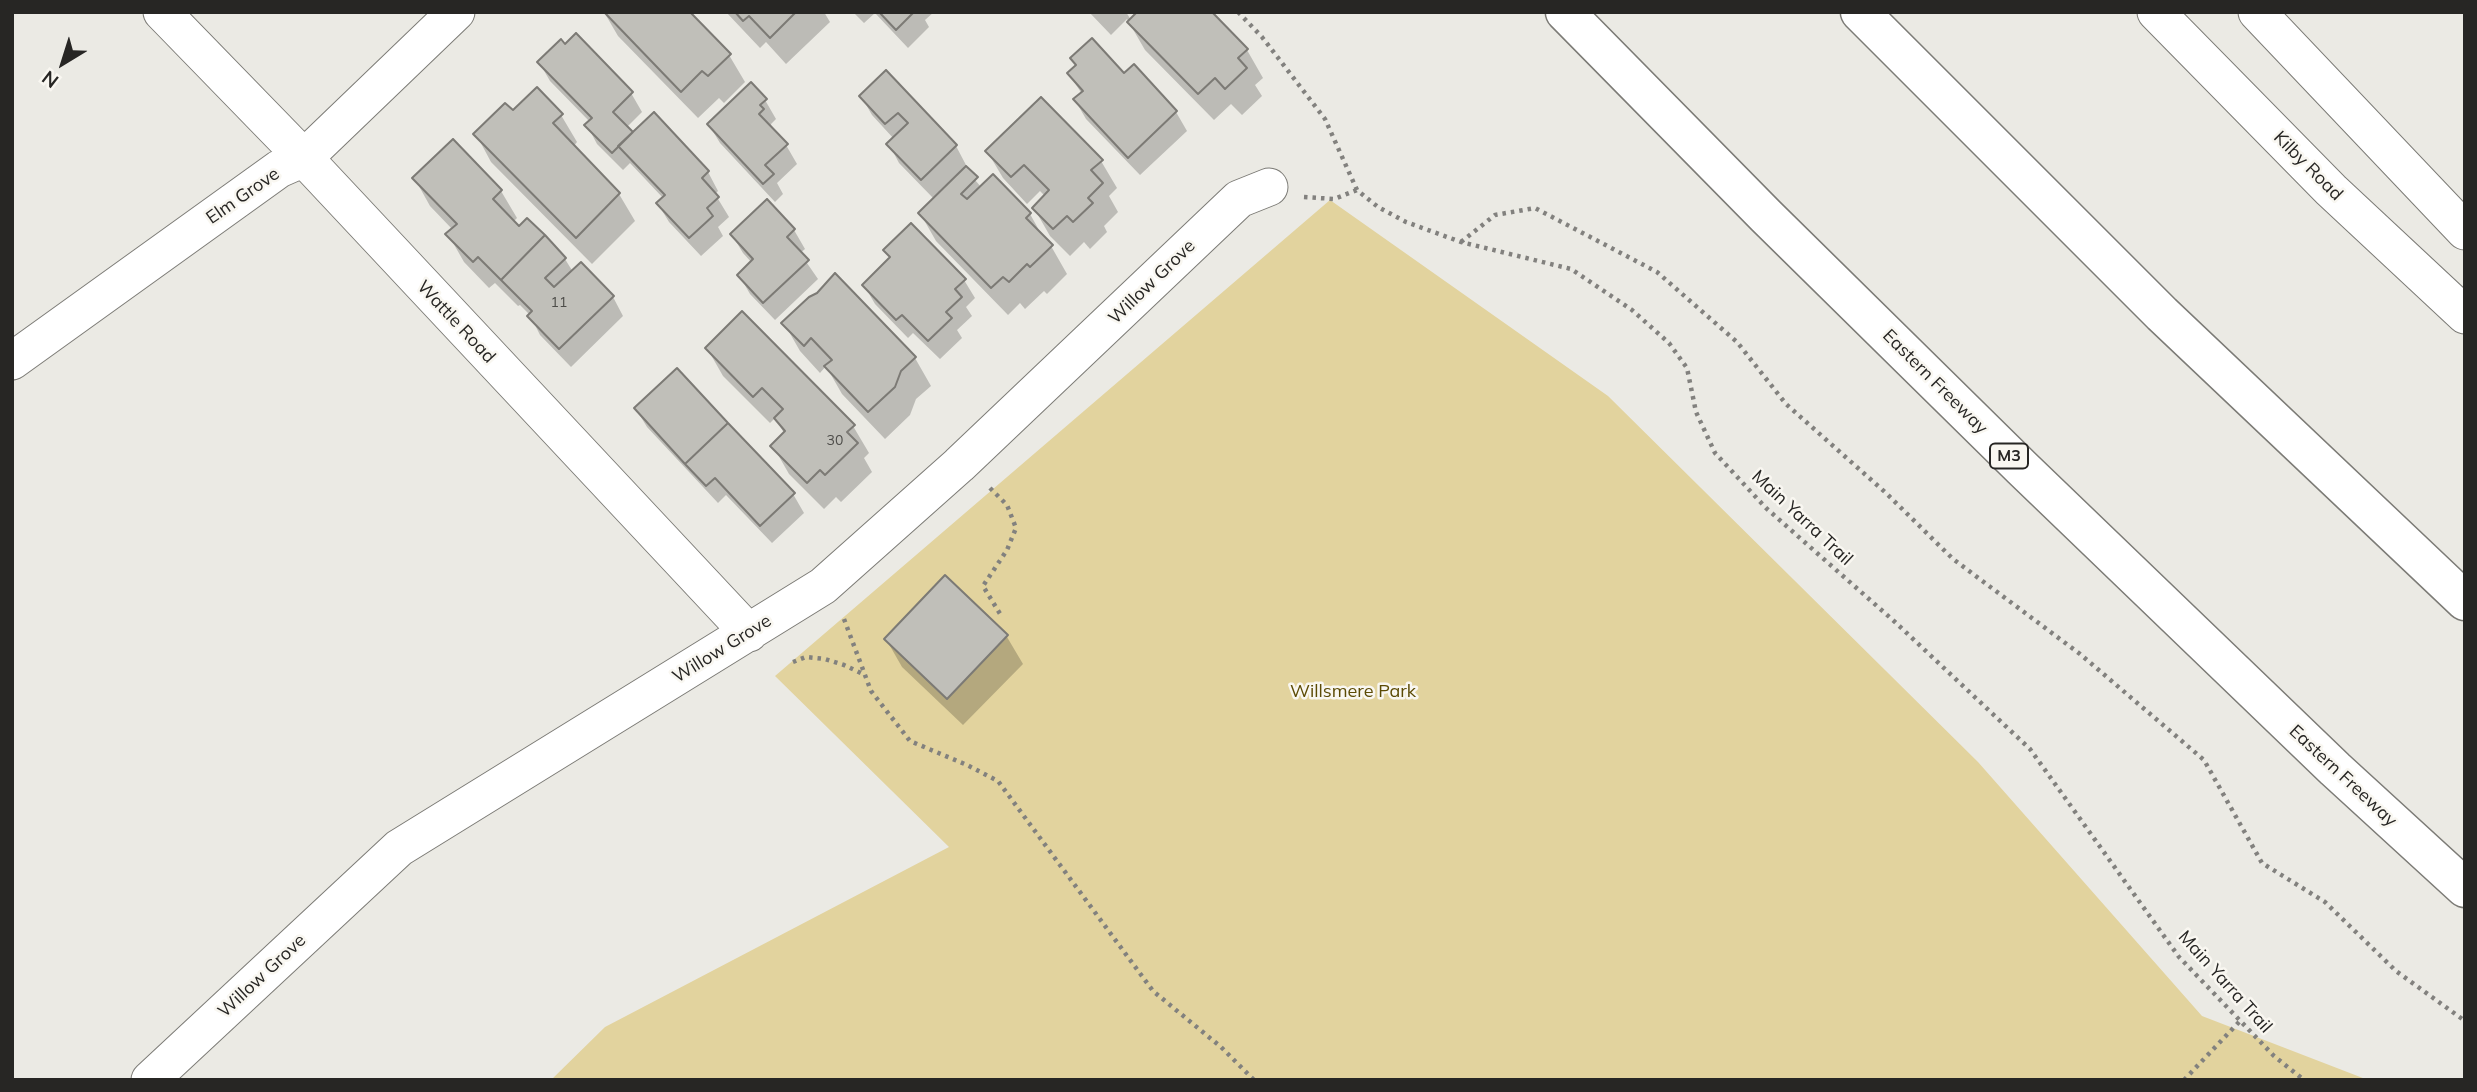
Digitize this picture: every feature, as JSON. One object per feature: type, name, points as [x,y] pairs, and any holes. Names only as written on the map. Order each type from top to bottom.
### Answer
[{"type":"highway","name":"Eastern Freeway","points":[[1565,12],[1766,216],[2022,468],[2325,760],[2465,888]]},
{"type":"highway","points":[[1860,12],[2162,314],[2465,601]]},
{"type":"street","name":"Wattle Road","points":[[162,12],[304,159],[749,633]]},
{"type":"street","name":"Elm Grove","points":[[12,361],[279,169],[304,159],[456,12]]},
{"type":"street","name":"Kilby Road","points":[[2156,12],[2331,190],[2465,316]]},
{"type":"street","points":[[2257,12],[2465,231]]},
{"type":"street","name":"Willow Grove","points":[[150,1080],[399,848],[823,586],[959,465],[1238,199],[1269,187]]},
{"type":"path","name":"Main Yarra Trail","points":[[1238,12],[1262,37],[1325,119],[1357,190],[1378,207],[1406,222],[1461,242],[1571,269],[1632,310],[1669,343],[1687,368],[1696,412],[1715,453],[1766,508],[1895,622],[2031,749],[2179,957],[2274,1056],[2304,1080]]},
{"type":"path","points":[[1269,187],[1304,197],[1334,199],[1357,190]]},
{"type":"path","points":[[1461,242],[1495,215],[1535,208],[1657,272],[1737,342],[1786,404],[1886,493],[1953,559],[2080,654],[2204,760],[2262,863],[2325,902],[2396,971],[2465,1021]]},
{"type":"path","points":[[959,465],[980,478],[1007,505],[1016,528],[1007,550],[983,586],[1002,617]]},
{"type":"path","points":[[823,586],[839,605],[872,691],[910,741],[998,781],[1153,991],[1221,1047],[1254,1080]]},
{"type":"path","points":[[793,662],[806,657],[825,659],[865,676]]},
{"type":"path","points":[[2184,1080],[2240,1021]]},
{"type":"green space","name":"Willsmere Park","points":[[1330,200],[1608,396],[1978,762],[2202,1016],[2368,1080],[551,1080],[605,1027],[949,847],[775,676]]},
{"type":"building","points":[[604,12],[690,12],[731,54],[708,76],[702,71],[681,92]]},
{"type":"building","points":[[735,12],[796,12],[770,38],[749,16],[743,21]]},
{"type":"building","points":[[879,12],[914,12],[896,30]]},
{"type":"building","points":[[1137,12],[1212,12],[1248,49],[1238,58],[1247,68],[1225,89],[1215,78],[1198,94],[1127,22]]},
{"type":"building","points":[[576,33],[633,92],[613,112],[633,132],[612,153],[584,125],[592,118],[537,62],[561,39],[565,44]]},
{"type":"building","points":[[1092,38],[1124,73],[1134,64],[1177,111],[1128,158],[1073,99],[1083,91],[1067,73],[1076,65],[1070,58]]},
{"type":"building","points":[[886,70],[957,145],[921,180],[886,144],[908,123],[898,113],[885,124],[859,96]]},
{"type":"building","points":[[751,82],[767,99],[760,105],[764,109],[759,114],[788,144],[765,165],[774,174],[763,184],[707,124]]},
{"type":"building","points":[[537,87],[563,114],[553,123],[620,193],[576,238],[473,134],[505,103],[513,110]]},
{"type":"building","points":[[1041,97],[1103,160],[1091,170],[1103,183],[1088,198],[1093,203],[1073,222],[1067,216],[1053,229],[1032,208],[1049,190],[1024,165],[1011,177],[985,151]]},
{"type":"building","points":[[654,112],[709,171],[702,178],[719,197],[707,208],[713,216],[689,238],[656,203],[665,195],[618,146]]},
{"type":"building","points":[[453,139],[502,190],[493,199],[519,226],[527,218],[545,235],[501,280],[478,257],[473,262],[445,234],[457,224],[412,178]]},
{"type":"building","points":[[966,166],[978,177],[961,194],[967,199],[993,174],[1031,213],[1026,218],[1053,245],[1030,267],[1027,264],[1009,282],[1003,277],[991,288],[918,213]]},
{"type":"building","points":[[767,199],[795,229],[787,237],[809,260],[763,303],[737,275],[753,259],[730,234]]},
{"type":"building","points":[[911,223],[966,279],[955,289],[962,297],[946,312],[952,318],[928,341],[902,315],[896,320],[862,285],[890,257],[883,250]]},
{"type":"building","points":[[545,235],[566,258],[545,278],[554,287],[581,262],[614,296],[559,349],[527,316],[532,311],[501,280]]},
{"type":"building","points":[[835,273],[916,357],[901,371],[895,387],[868,412],[824,366],[832,360],[811,338],[804,346],[781,323],[817,293]]},
{"type":"building","points":[[742,311],[855,425],[847,432],[858,443],[825,475],[820,470],[807,483],[770,446],[785,431],[774,418],[783,409],[762,388],[753,397],[705,348]]},
{"type":"building","points":[[677,368],[728,423],[685,464],[634,408]]},
{"type":"building","points":[[728,423],[795,493],[760,526],[715,478],[706,486],[685,464]]},
{"type":"building","points":[[945,575],[1008,635],[947,699],[884,639]]}]
